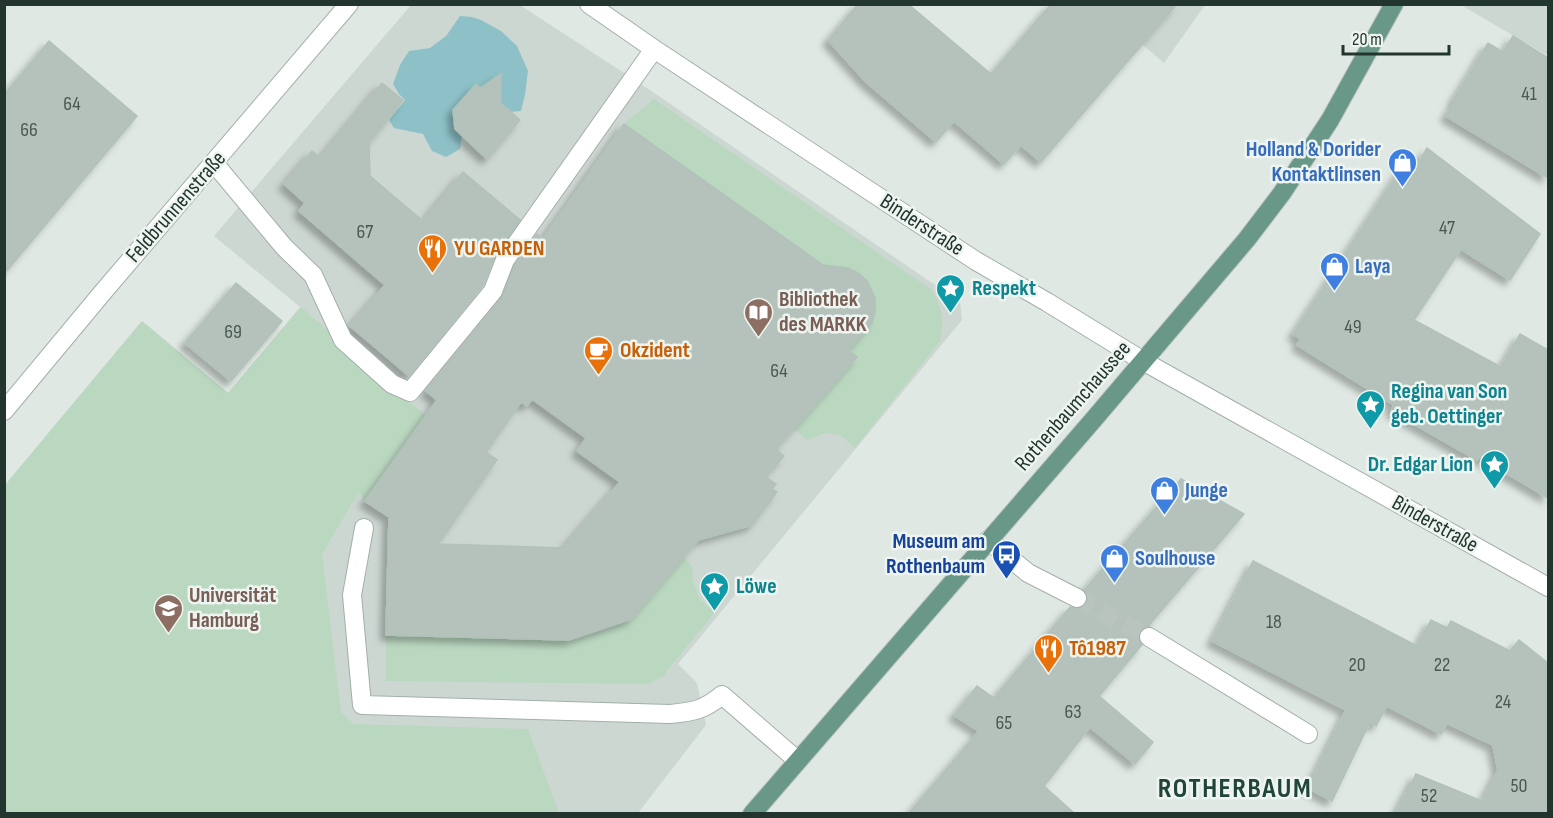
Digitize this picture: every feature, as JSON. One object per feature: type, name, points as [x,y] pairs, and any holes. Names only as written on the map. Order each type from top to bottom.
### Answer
[{"type":"main road","name":"Rothenbaumchaussee","points":[[752,813],[1247,239],[1282,193],[1330,120],[1394,4]]},
{"type":"street","name":"Feldbrunnenstraße","points":[[4,411],[349,4]]},
{"type":"street","name":"Binderstraße","points":[[589,4],[976,261],[1143,362],[1548,587]]},
{"type":"street","points":[[214,163],[284,247],[313,275],[343,340],[392,384],[410,392],[493,291],[505,260],[654,49]]},
{"type":"street","points":[[364,528],[352,595],[362,705],[670,714],[690,712],[709,706],[722,695],[797,760]]},
{"type":"street","points":[[988,540],[1028,573],[1077,598]]},
{"type":"street","points":[[1149,637],[1308,734]]},
{"type":"shaded area","points":[[411,5],[520,5],[644,86],[960,302],[962,320],[678,664],[697,683],[706,725],[638,813],[5,814],[5,485],[142,321],[228,393],[300,307],[214,236]]},
{"type":"shaded area","points":[[1096,5],[1205,5],[1164,63]]},
{"type":"shaded area","points":[[1461,5],[1548,5],[1548,56]]},
{"type":"green space","points":[[654,99],[932,290],[942,315],[940,341],[855,448],[840,435],[825,433],[807,440],[794,429],[856,357],[848,350],[873,321],[876,309],[871,287],[856,272],[845,268],[822,268],[811,256],[624,124]]},
{"type":"green space","name":"Universität Hamburg","points":[[301,307],[426,416],[365,501],[359,492],[322,554],[341,713],[354,724],[528,729],[559,813],[5,814],[5,485],[142,321],[228,393]]},
{"type":"green space","points":[[684,557],[692,566],[693,582],[700,600],[715,612],[663,676],[648,684],[386,681],[386,635],[568,640],[568,633],[589,633],[607,627],[619,614],[629,621]]},
{"type":"water","points":[[460,16],[481,20],[501,31],[517,46],[528,71],[521,111],[510,112],[501,103],[494,79],[480,88],[476,84],[453,110],[455,129],[462,135],[460,149],[446,157],[432,151],[423,134],[394,128],[389,120],[405,100],[393,84],[400,65],[409,51],[430,48],[446,36]]},
{"type":"building","points":[[858,4],[908,4],[991,74],[1051,4],[1177,4],[1041,162],[1021,145],[1004,164],[954,121],[936,142],[866,82],[828,40]]},
{"type":"building","points":[[1513,36],[1548,58],[1548,178],[1446,116],[1488,43],[1503,52]]},
{"type":"building","points":[[49,41],[137,116],[4,274],[4,95]]},
{"type":"building","points":[[501,74],[501,103],[520,120],[487,159],[455,129],[453,110],[476,84],[480,88]]},
{"type":"building","points":[[382,83],[403,100],[369,143],[370,176],[423,221],[463,172],[520,220],[496,254],[483,285],[409,376],[350,326],[385,285],[299,211],[305,203],[284,184],[312,151],[320,158]]},
{"type":"building","points":[[624,124],[823,265],[848,268],[858,273],[867,281],[875,298],[875,311],[872,323],[848,350],[857,357],[776,449],[784,456],[765,477],[776,484],[772,489],[777,492],[752,525],[698,540],[631,619],[569,640],[386,635],[389,517],[365,501],[437,400],[426,391],[502,298],[515,265],[537,234],[543,239]],"holes":[[[532,399],[586,438],[577,451],[620,482],[563,548],[438,544],[497,460],[486,452],[521,402],[527,406]]]},
{"type":"building","points":[[1427,148],[1540,234],[1510,280],[1461,249],[1414,320],[1501,367],[1520,334],[1548,350],[1548,498],[1479,457],[1477,460],[1391,411],[1394,405],[1297,345],[1301,339],[1293,334],[1410,155],[1420,160]]},
{"type":"building","points":[[236,283],[282,321],[231,381],[185,343]]},
{"type":"building","points":[[1181,479],[1244,514],[1150,626],[1140,631],[1138,637],[1142,645],[1099,696],[1153,742],[1135,764],[1090,727],[1044,786],[1074,813],[909,813],[979,731],[954,715],[977,686],[994,698],[1070,607],[1078,609],[1087,604],[1088,597],[1084,590]]},
{"type":"building","points":[[1253,561],[1417,646],[1431,620],[1447,628],[1451,621],[1510,651],[1519,640],[1548,663],[1548,813],[1396,813],[1416,774],[1482,801],[1498,770],[1493,745],[1447,723],[1441,734],[1387,706],[1376,726],[1370,722],[1332,801],[1308,788],[1346,710],[1212,641]]},
{"type":"tunnel","points":[[1077,598],[1149,637]]},
{"type":"place","name":"Holland & Dorider Kontaktlinsen","points":[[1402,188]]},
{"type":"place","name":"YU GARDEN","points":[[433,274]]},
{"type":"place","name":"Laya","points":[[1334,292]]},
{"type":"place","name":"Respekt","points":[[951,314]]},
{"type":"place","name":"Bibliothek des MARKK","points":[[758,338]]},
{"type":"place","name":"Okzident","points":[[599,376]]},
{"type":"place","name":"Regina van Son geb. Oettinger","points":[[1370,430]]},
{"type":"place","name":"Dr. Edgar Lion","points":[[1494,490]]},
{"type":"place","name":"Junge","points":[[1164,516]]},
{"type":"place","name":"Museum am Rothenbaum","points":[[1006,580]]},
{"type":"place","name":"Soulhouse","points":[[1114,584]]},
{"type":"place","name":"Löwe","points":[[715,612]]},
{"type":"place","name":"Universität Hamburg","points":[[168,634]]},
{"type":"place","name":"Tô1987","points":[[1048,674]]},
{"type":"district","name":"ROTHERBAUM","points":[[1235,788]]}]
